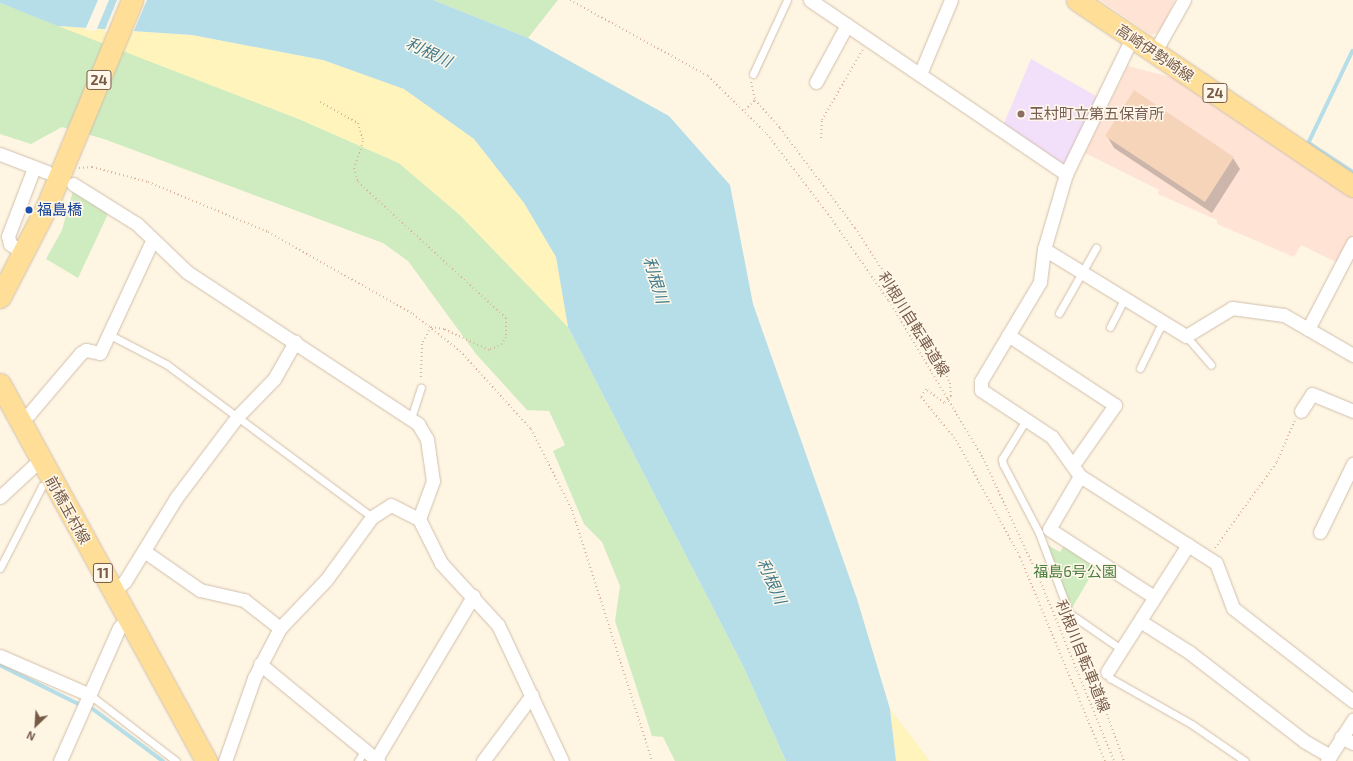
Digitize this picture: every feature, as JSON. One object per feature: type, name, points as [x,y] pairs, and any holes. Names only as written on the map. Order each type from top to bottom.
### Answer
[{"type":"main road","name":"24","points":[[3,287],[24,253],[70,165],[132,0]]},
{"type":"main road","name":"高崎伊勢崎線","points":[[1077,0],[1353,186]]},
{"type":"main road","name":"前橋玉村線","points":[[0,384],[18,420],[206,761]]},
{"type":"street","points":[[810,0],[1066,174]]},
{"type":"street","points":[[920,74],[951,0]]},
{"type":"street","points":[[1154,52],[1184,0]]},
{"type":"street","points":[[816,82],[846,25]]},
{"type":"street","points":[[1132,38],[1066,174],[1044,249],[1040,282],[1008,335],[980,386],[984,393],[1052,437],[1073,464],[1080,476],[1216,563],[1233,608],[1353,701]]},
{"type":"street","points":[[0,154],[47,172]]},
{"type":"street","points":[[24,253],[10,244],[8,236],[34,168]]},
{"type":"street","points":[[73,184],[137,224],[152,241],[187,272],[294,342],[384,404],[410,418],[427,439],[433,480],[419,519]]},
{"type":"street","points":[[18,420],[29,414],[80,353],[86,350],[100,353],[110,335],[152,241]]},
{"type":"street","points":[[1308,329],[1353,243]]},
{"type":"street","points":[[1044,249],[1186,336],[1232,308],[1284,315],[1353,355]]},
{"type":"street","points":[[1008,335],[1115,405],[1073,464]]},
{"type":"street","points":[[114,592],[144,551],[176,498],[237,417],[274,379],[294,342]]},
{"type":"street","points":[[1301,411],[1312,394],[1353,411]]},
{"type":"street","points":[[0,498],[40,460]]},
{"type":"street","points":[[1320,532],[1353,464]]},
{"type":"street","points":[[1080,476],[1044,531],[1154,597]]},
{"type":"street","points":[[225,761],[260,664],[280,628],[326,580],[372,517],[391,505],[419,519],[441,563],[473,596],[498,625],[562,761]]},
{"type":"street","points":[[1107,672],[1188,545]]},
{"type":"street","points":[[144,551],[200,590],[244,600],[280,628]]},
{"type":"street","points":[[260,664],[362,756],[377,760],[473,596]]},
{"type":"street","points":[[60,761],[119,628],[127,618]]},
{"type":"street","points":[[1140,621],[1189,652],[1304,741],[1329,758],[1353,720]]},
{"type":"street","points":[[0,656],[90,695]]},
{"type":"street","points":[[483,761],[532,695]]},
{"type":"street","points":[[1341,737],[1353,743]]},
{"type":"lane","points":[[753,74],[787,0]]},
{"type":"lane","points":[[1059,313],[1096,248]]},
{"type":"lane","points":[[1110,327],[1124,299]]},
{"type":"lane","points":[[1140,368],[1159,329],[1165,324]]},
{"type":"lane","points":[[110,335],[148,353],[372,517]]},
{"type":"lane","points":[[1186,336],[1211,365]]},
{"type":"lane","points":[[410,418],[421,388]]},
{"type":"lane","points":[[1026,420],[1002,458],[1044,531],[1069,613],[1121,650]]},
{"type":"lane","points":[[0,568],[42,486],[52,480]]},
{"type":"lane","points":[[1107,672],[1110,678],[1193,725],[1244,761]]},
{"type":"lane","points":[[90,695],[176,761]]},
{"type":"path","name":"利根川自転車道線","points":[[570,0],[688,63],[745,110],[787,157],[867,269],[948,400],[1008,507],[1114,761]]},
{"type":"path","points":[[821,138],[822,120],[867,40]]},
{"type":"path","points":[[753,74],[750,88],[754,100],[796,148],[878,259],[944,369],[950,383],[948,400],[940,401],[926,389],[922,393],[921,397],[956,440],[1020,557],[1105,761]]},
{"type":"path","points":[[745,110],[754,100]]},
{"type":"path","points":[[320,102],[358,123],[363,141],[354,168],[358,182],[506,318],[508,328],[502,344],[489,350],[444,329],[431,327]]},
{"type":"path","points":[[70,165],[92,167],[119,174],[206,204],[348,275],[431,327],[511,404],[542,447],[572,510],[652,761]]},
{"type":"path","points":[[421,388],[422,344],[431,327]]},
{"type":"path","points":[[1208,558],[1277,462],[1285,436],[1301,411]]},
{"type":"path","points":[[1107,672],[1096,684],[1124,761]]},
{"type":"shaded area","points":[[1100,0],[1175,0],[1160,32],[1151,35]]},
{"type":"shaded area","points":[[1031,59],[1096,96],[1096,103],[1073,154],[1062,165],[1003,126]]},
{"type":"shaded area","points":[[1128,66],[1174,78],[1353,197],[1353,234],[1340,264],[1301,245],[1294,257],[1217,224],[1217,220],[1158,194],[1159,190],[1085,153]]},
{"type":"green space","points":[[433,0],[558,0],[528,38]]},
{"type":"green space","points":[[0,3],[299,119],[399,163],[460,215],[568,327],[743,666],[786,761],[675,761],[663,737],[652,736],[615,621],[620,586],[602,542],[584,524],[553,451],[565,445],[549,411],[527,410],[476,354],[408,261],[383,243],[104,139],[62,127],[31,144],[0,134]]},
{"type":"green space","points":[[73,191],[108,214],[78,278],[46,259],[62,230]]},
{"type":"green space","name":"福島6号公園","points":[[1046,544],[1060,552],[1064,546],[1096,567],[1072,608]]},
{"type":"sand","points":[[58,26],[192,35],[323,60],[404,89],[474,139],[524,203],[556,257],[568,327],[460,215],[399,163],[299,119]]},
{"type":"sand","points":[[890,709],[930,761],[896,761]]},
{"type":"water","name":"利根川","points":[[0,0],[433,0],[528,38],[669,116],[730,185],[753,304],[857,599],[890,709],[896,761],[786,761],[743,666],[568,327],[556,257],[524,203],[474,139],[404,89],[323,60],[192,35],[58,26],[0,3]]},
{"type":"pier","points":[[98,0],[109,0],[96,31],[85,30]]},
{"type":"pier","points":[[117,0],[147,0],[133,33],[104,32]]},
{"type":"building","points":[[1134,90],[1234,157],[1205,202],[1105,136]]},
{"type":"waterway","points":[[1353,51],[1309,143],[1353,172]]},
{"type":"waterway","points":[[0,665],[79,704]]},
{"type":"waterway","points":[[93,709],[163,761]]},
{"type":"place","name":"玉村町立第五保育所","points":[[1021,114]]},
{"type":"place","name":"福島橋","points":[[29,210]]}]
